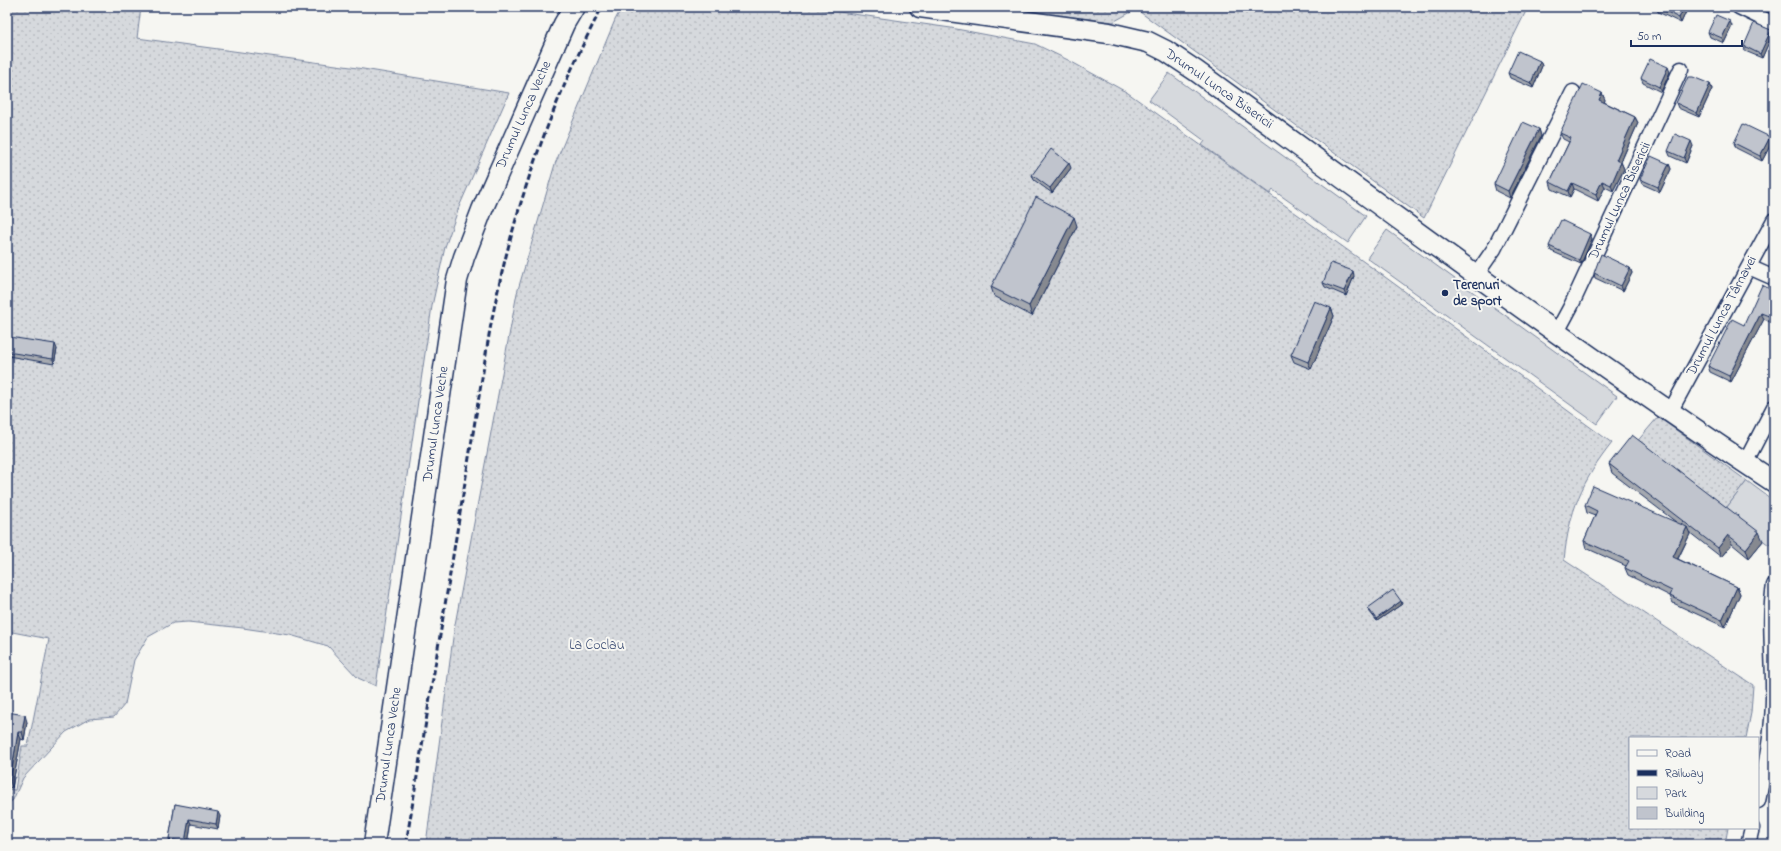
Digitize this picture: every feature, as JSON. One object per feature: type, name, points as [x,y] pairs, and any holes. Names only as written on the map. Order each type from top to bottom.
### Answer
[{"type":"street","name":"Drumul Lunca Bisericii","points":[[920,7],[1109,33],[1137,39],[1157,46],[1196,71],[1476,275],[1670,412],[1774,482]]},
{"type":"street","points":[[1739,7],[1774,24]]},
{"type":"street","name":"Drumul Lunca Veche","points":[[374,844],[457,280],[476,225],[569,12]]},
{"type":"street","name":"Drumul Lunca Bisericii","points":[[1557,332],[1571,306],[1681,69]]},
{"type":"street","points":[[1476,275],[1494,250],[1573,92]]},
{"type":"street","name":"Drumul Lunca Târnavei","points":[[1670,412],[1774,220]]},
{"type":"street","points":[[1749,266],[1774,278]]},
{"type":"street","points":[[1745,463],[1774,407]]},
{"type":"street","points":[[1759,796],[1770,736],[1772,714],[1772,615],[1774,585]]},
{"type":"street","points":[[1748,844],[1752,829]]},
{"type":"green space","points":[[7,7],[141,7],[137,38],[351,67],[509,93],[459,207],[445,247],[432,306],[376,686],[358,678],[328,646],[290,635],[243,628],[188,622],[173,623],[148,637],[134,660],[125,704],[114,717],[89,719],[66,732],[23,778],[13,800],[7,804],[7,789],[15,790],[22,746],[28,746],[49,639],[7,631]]},
{"type":"green space","name":"La Coclau","points":[[622,7],[804,7],[951,28],[1035,44],[1068,60],[1128,93],[1385,277],[1612,443],[1593,470],[1573,511],[1566,542],[1564,560],[1753,685],[1751,713],[1746,737],[1629,737],[1629,829],[1728,829],[1725,844],[426,844],[454,630],[517,293],[555,164],[615,20]]},
{"type":"green space","points":[[996,7],[1128,7],[1133,11],[1113,22]]},
{"type":"green space","points":[[1133,7],[1528,7],[1424,218]]},
{"type":"green space","points":[[1169,73],[1366,216],[1348,243],[1273,190],[1270,194],[1202,145],[1205,141],[1149,100]]},
{"type":"green space","name":"Terenuri de sport","points":[[1387,230],[1617,396],[1597,424],[1367,258]]},
{"type":"green space","points":[[1658,417],[1747,481],[1724,511],[1635,444]]},
{"type":"green space","points":[[1747,481],[1774,501],[1774,538],[1769,545],[1724,511]]},
{"type":"building","points":[[1657,7],[1684,7],[1679,18]]},
{"type":"building","points":[[1716,15],[1730,21],[1722,38],[1708,32]]},
{"type":"building","points":[[1754,23],[1771,30],[1760,54],[1744,46]]},
{"type":"building","points":[[1518,51],[1540,61],[1531,83],[1508,73]]},
{"type":"building","points":[[1650,59],[1668,67],[1659,87],[1641,78]]},
{"type":"building","points":[[1688,77],[1693,77],[1710,84],[1697,113],[1676,103]]},
{"type":"building","points":[[1583,84],[1602,93],[1599,100],[1635,117],[1616,160],[1621,162],[1611,185],[1602,181],[1596,194],[1572,183],[1568,191],[1550,182],[1571,138],[1560,133]]},
{"type":"building","points":[[1523,122],[1539,129],[1508,191],[1494,184]]},
{"type":"building","points":[[1743,124],[1770,137],[1760,156],[1734,143]]},
{"type":"building","points":[[1675,134],[1691,141],[1684,158],[1668,151]]},
{"type":"building","points":[[1051,149],[1069,163],[1050,188],[1032,175]]},
{"type":"building","points":[[1651,156],[1669,164],[1658,187],[1640,179]]},
{"type":"building","points":[[1036,197],[1074,217],[1029,306],[991,287]]},
{"type":"building","points":[[1561,220],[1590,234],[1579,260],[1549,246]]},
{"type":"building","points":[[1601,254],[1630,268],[1621,286],[1594,273]]},
{"type":"building","points":[[1331,263],[1353,271],[1344,291],[1323,283]]},
{"type":"building","points":[[1762,285],[1772,290],[1774,293],[1774,318],[1761,313],[1729,376],[1708,366],[1732,319],[1744,325]]},
{"type":"building","points":[[1314,301],[1331,308],[1308,362],[1291,355]]},
{"type":"building","points":[[9,337],[55,344],[53,359],[7,352]]},
{"type":"building","points":[[1632,435],[1759,532],[1746,549],[1728,535],[1718,548],[1609,464]]},
{"type":"building","points":[[1593,486],[1687,527],[1673,557],[1737,587],[1722,620],[1670,596],[1672,591],[1625,568],[1629,561],[1584,541],[1597,511],[1585,505]]},
{"type":"building","points":[[1393,590],[1401,601],[1376,619],[1368,608]]},
{"type":"building","points":[[7,712],[25,715],[22,732],[18,732],[10,781],[7,780]]},
{"type":"building","points":[[175,804],[218,812],[216,824],[189,819],[185,842],[169,839]]},
{"type":"railway","points":[[406,844],[489,335],[508,249],[519,207],[548,126],[582,46],[602,7]]},
{"type":"place","name":"Terenuri de sport","points":[[1445,293]]}]
